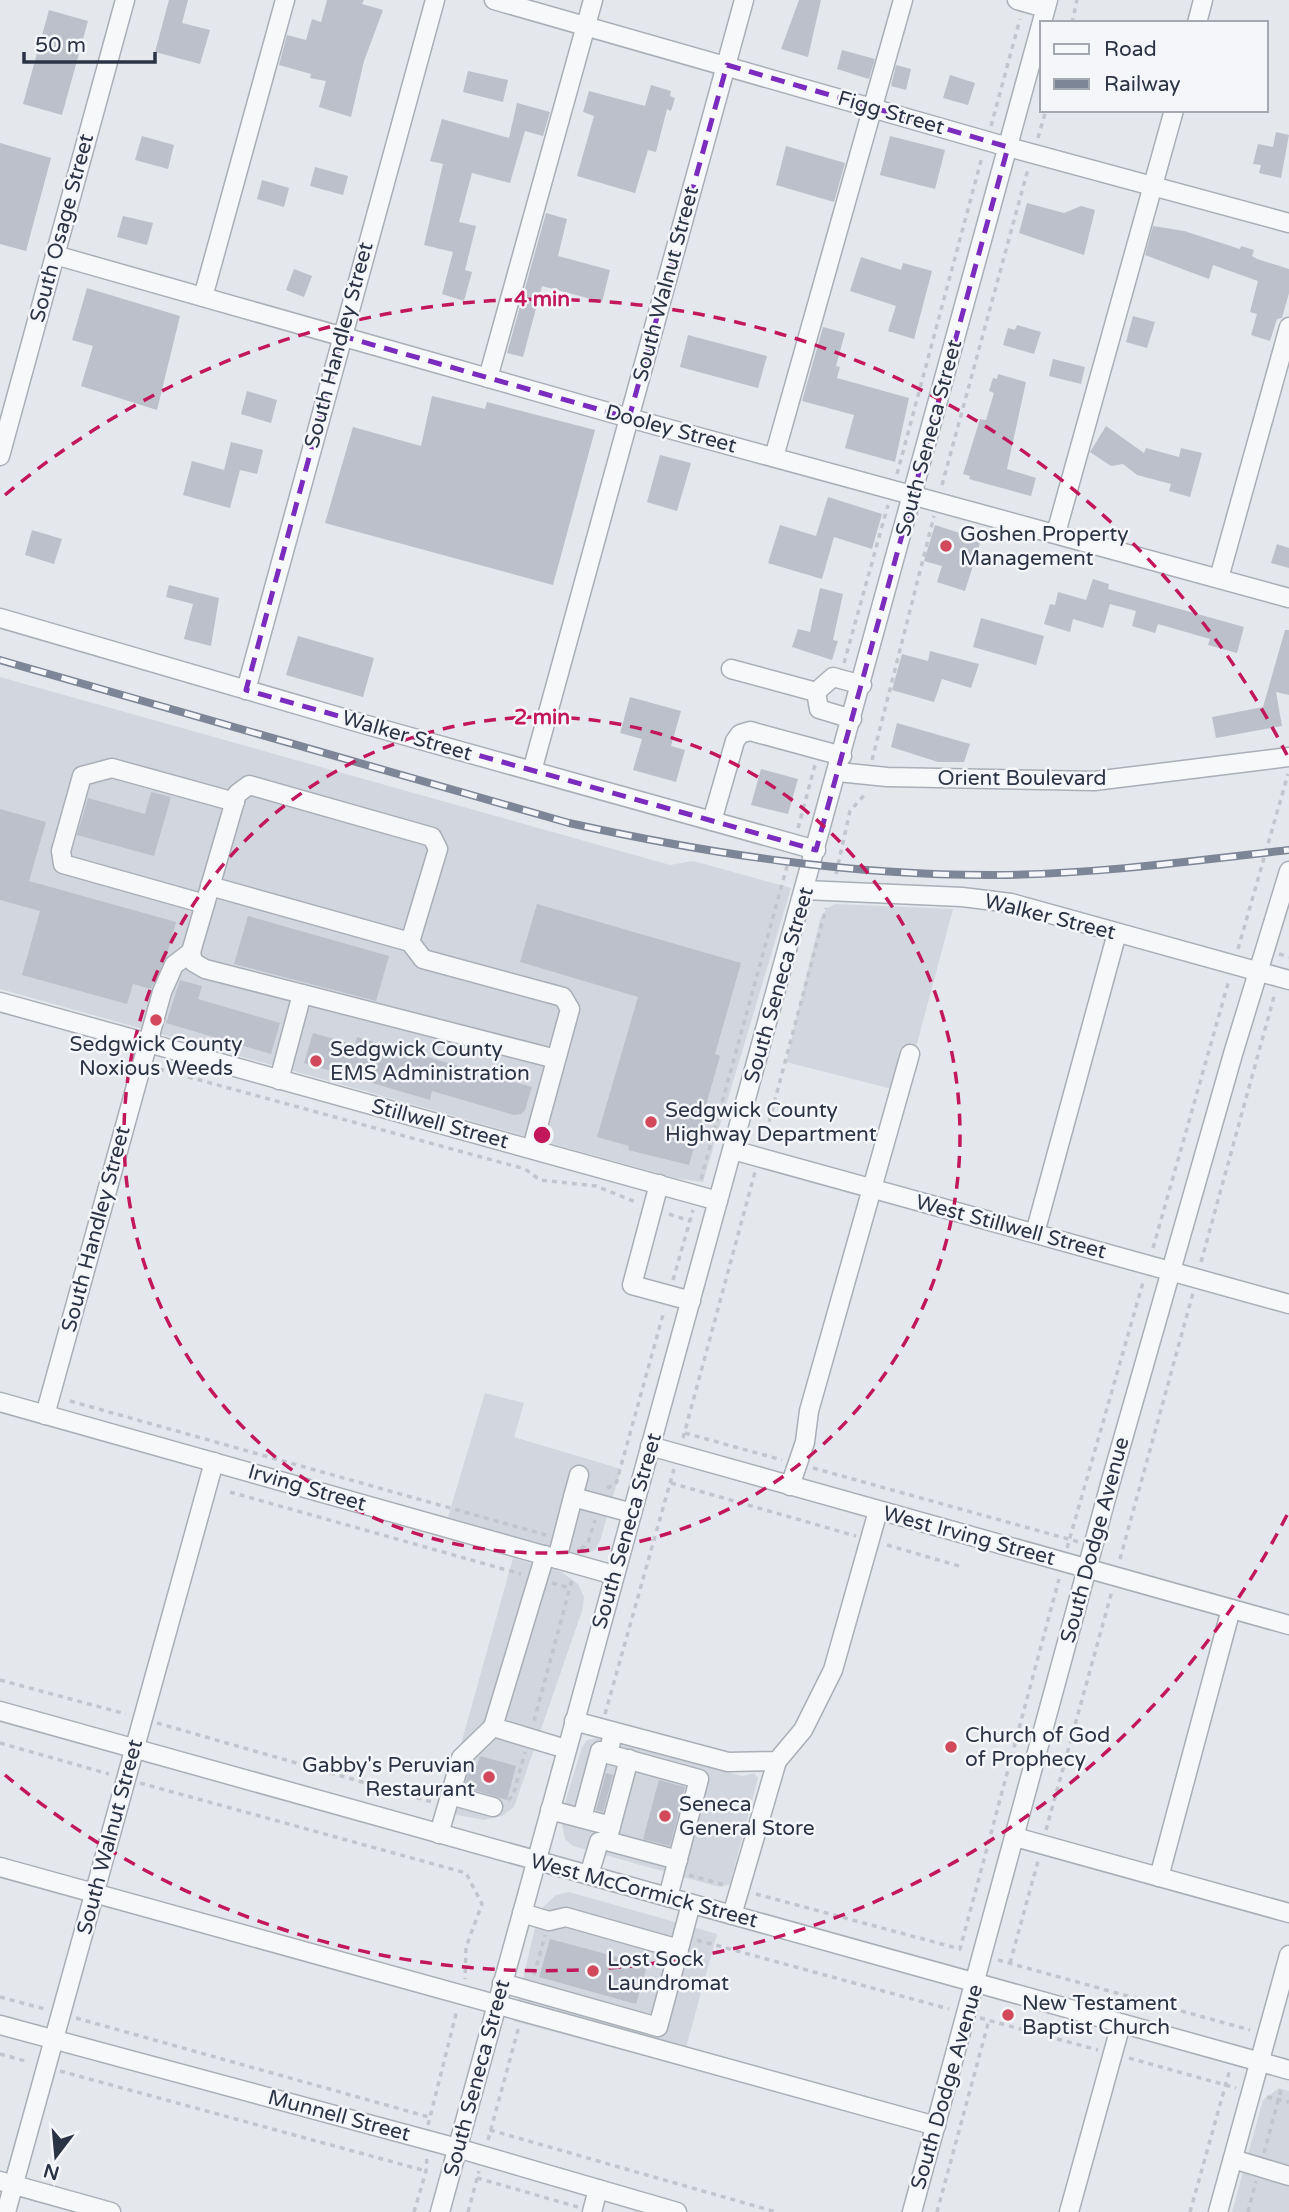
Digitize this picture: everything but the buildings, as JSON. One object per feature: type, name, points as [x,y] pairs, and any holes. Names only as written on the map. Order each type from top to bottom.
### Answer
[{"type":"street","name":"South Osage Street","points":[[0,456],[125,0]]},
{"type":"street","points":[[203,297],[285,0]]},
{"type":"street","name":"South Handley Street","points":[[246,690],[435,0]]},
{"type":"street","name":"Figg Street","points":[[494,0],[987,141],[1289,223]]},
{"type":"street","points":[[488,378],[593,0]]},
{"type":"street","name":"South Walnut Street","points":[[533,771],[744,0]]},
{"type":"street","points":[[774,457],[903,0]]},
{"type":"street","points":[[1198,21],[1203,0]]},
{"type":"street","points":[[1021,1],[1046,4]]},
{"type":"street","name":"South Seneca Street","points":[[1041,21],[1046,4]]},
{"type":"street","name":"South Seneca Street","points":[[440,2212],[862,685],[1040,26]]},
{"type":"street","points":[[1056,533],[1173,112]]},
{"type":"street","name":"Dooley Street","points":[[55,255],[629,418],[1289,598]]},
{"type":"street","points":[[1219,578],[1289,327]]},
{"type":"street","name":"Walker Street","points":[[0,618],[816,850]]},
{"type":"street","points":[[731,669],[816,692]]},
{"type":"street","points":[[816,692],[833,677],[862,685]]},
{"type":"street","points":[[816,692],[819,709],[852,719]]},
{"type":"street","name":"Orient Boulevard","points":[[712,821],[735,741],[740,734],[750,731],[820,750],[840,764],[887,777],[1094,782],[1289,757]]},
{"type":"street","points":[[205,904],[64,864],[61,851],[82,776],[112,768],[235,802]]},
{"type":"street","points":[[410,942],[438,849],[432,837],[249,785],[237,794],[191,952],[194,962],[205,969],[556,1059]]},
{"type":"street","name":"South Dodge Avenue","points":[[912,2212],[1093,1546],[1233,1054],[1261,972],[1289,871]]},
{"type":"street","points":[[210,886],[410,942],[423,959],[563,997],[570,1009],[532,1148]]},
{"type":"street","name":"Walker Street","points":[[805,890],[1011,903],[1284,978]]},
{"type":"street","points":[[1035,1233],[1117,933]]},
{"type":"street","name":"South Handley Street","points":[[45,1415],[147,1043],[174,965],[191,952]]},
{"type":"street","points":[[279,1080],[302,994]]},
{"type":"street","name":"Stillwell Street","points":[[0,1002],[718,1201]]},
{"type":"street","points":[[790,1486],[805,1442],[809,1411],[909,1054]]},
{"type":"street","name":"West Stillwell Street","points":[[733,1150],[1289,1304]]},
{"type":"street","points":[[659,1184],[632,1285],[691,1301]]},
{"type":"street","name":"Irving Street","points":[[0,1402],[614,1575]]},
{"type":"street","name":"West Irving Street","points":[[650,1446],[1289,1625]]},
{"type":"street","name":"South Walnut Street","points":[[6,2212],[7,2183],[47,2067],[214,1462]]},
{"type":"street","points":[[439,1834],[461,1758],[493,1727],[538,1579],[562,1540],[579,1475]]},
{"type":"street","points":[[573,1497],[632,1513]]},
{"type":"street","points":[[733,1915],[777,1761],[803,1730],[833,1670],[878,1511]]},
{"type":"street","points":[[1159,1877],[1231,1609]]},
{"type":"street","name":"West McCormick Street","points":[[0,1711],[1288,2070]]},
{"type":"street","points":[[574,1721],[728,1762],[777,1761]]},
{"type":"street","points":[[493,1727],[529,1738],[595,1768]]},
{"type":"street","points":[[608,1754],[613,1733]]},
{"type":"street","points":[[582,1818],[600,1751],[699,1779],[668,1897]]},
{"type":"street","points":[[589,1875],[599,1842],[609,1833],[629,1759]]},
{"type":"street","points":[[448,1801],[498,1806]]},
{"type":"street","points":[[550,1810],[582,1818],[609,1833],[678,1860]]},
{"type":"street","points":[[1015,1837],[1289,1913]]},
{"type":"street","points":[[0,1867],[936,2126]]},
{"type":"street","points":[[502,1983],[658,2027],[691,1904]]},
{"type":"street","points":[[522,1913],[549,1921],[566,1917],[681,1943]]},
{"type":"street","points":[[1218,2212],[1289,1955]]},
{"type":"street","points":[[1069,2212],[1121,2024]]},
{"type":"street","name":"Munnell Street","points":[[0,2025],[457,2148],[677,2212]]},
{"type":"street","points":[[1233,2159],[1289,2176]]},
{"type":"street","points":[[7,2183],[111,2212]]},
{"type":"street","points":[[592,2212],[598,2189]]},
{"type":"path","points":[[1072,21],[1077,0]]},
{"type":"path","points":[[840,679],[987,141],[1021,1]]},
{"type":"path","points":[[498,1806],[513,1796],[576,1564],[584,1546],[589,1543],[603,1491],[616,1483],[820,750]]},
{"type":"path","points":[[1010,1963],[1197,1278],[1284,978],[1286,956]]},
{"type":"path","points":[[158,1069],[525,1169],[540,1180],[596,1186],[690,1221]]},
{"type":"path","points":[[70,1401],[584,1546]]},
{"type":"path","points":[[684,1432],[1121,1555]]},
{"type":"path","points":[[670,1483],[958,1566]]},
{"type":"path","points":[[230,1492],[570,1588]]},
{"type":"path","points":[[0,1680],[448,1801]]},
{"type":"path","points":[[0,1743],[466,1873],[482,1904],[466,1947],[467,1972],[429,2117],[426,2171],[414,2212]]},
{"type":"path","points":[[529,1991],[549,1921]]},
{"type":"path","points":[[681,1943],[967,2014],[1289,2102]]},
{"type":"path","points":[[960,1950],[1268,2035]]},
{"type":"path","points":[[0,1997],[429,2117]]},
{"type":"path","points":[[468,2212],[523,2013]]},
{"type":"path","points":[[937,2212],[989,2020]]},
{"type":"path","points":[[1190,2212],[1241,2028]]},
{"type":"path","points":[[0,2054],[426,2171]]},
{"type":"path","points":[[1248,2212],[1288,2070]]},
{"type":"path","points":[[490,2130],[776,2212]]},
{"type":"path","points":[[477,2178],[592,2212]]},
{"type":"highlighted area","points":[[727,65],[1008,147],[816,850],[246,690],[342,336],[629,418]]},
{"type":"shaded area","points":[[0,677],[670,865],[693,861],[791,888],[703,1182],[675,1178],[0,989]]},
{"type":"shaded area","points":[[835,904],[953,909],[904,1092],[786,1062],[820,920],[826,909]]},
{"type":"shaded area","points":[[485,1393],[524,1403],[514,1437],[621,1469],[595,1550],[584,1554],[572,1553],[448,1517]]},
{"type":"shaded area","points":[[513,1558],[562,1572],[578,1584],[584,1597],[582,1611],[514,1807],[502,1816],[484,1820],[442,1812]]},
{"type":"shaded area","points":[[596,1738],[742,1776],[754,1773],[758,1778],[730,1884],[721,1887],[712,1885],[573,1846],[565,1839],[562,1825],[564,1806],[582,1747],[587,1740]]},
{"type":"shaded area","points":[[569,1892],[717,1934],[681,2066],[513,2021],[539,1911],[556,1895]]},
{"type":"shaded area","points":[[1279,2088],[1289,2091],[1289,2212],[1232,2212],[1263,2100]]},
{"type":"railway","points":[[0,660],[569,823],[782,861],[890,872],[999,875],[1108,870],[1289,850]]},
{"type":"place","name":"Goshen Property Management","points":[[946,546]]},
{"type":"place","name":"Sedgwick County Noxious Weeds","points":[[156,1020]]},
{"type":"place","name":"Sedgwick County EMS Administration","points":[[316,1061]]},
{"type":"place","name":"Sedgwick County Highway Department","points":[[651,1122]]},
{"type":"place","name":"Church of God of Prophecy","points":[[951,1747]]},
{"type":"place","name":"Gabby's Peruvian Restaurant","points":[[489,1777]]},
{"type":"place","name":"Seneca General Store","points":[[665,1816]]},
{"type":"place","name":"Lost Sock Laundromat","points":[[593,1971]]},
{"type":"place","name":"New Testament Baptist Church","points":[[1008,2015]]}]
